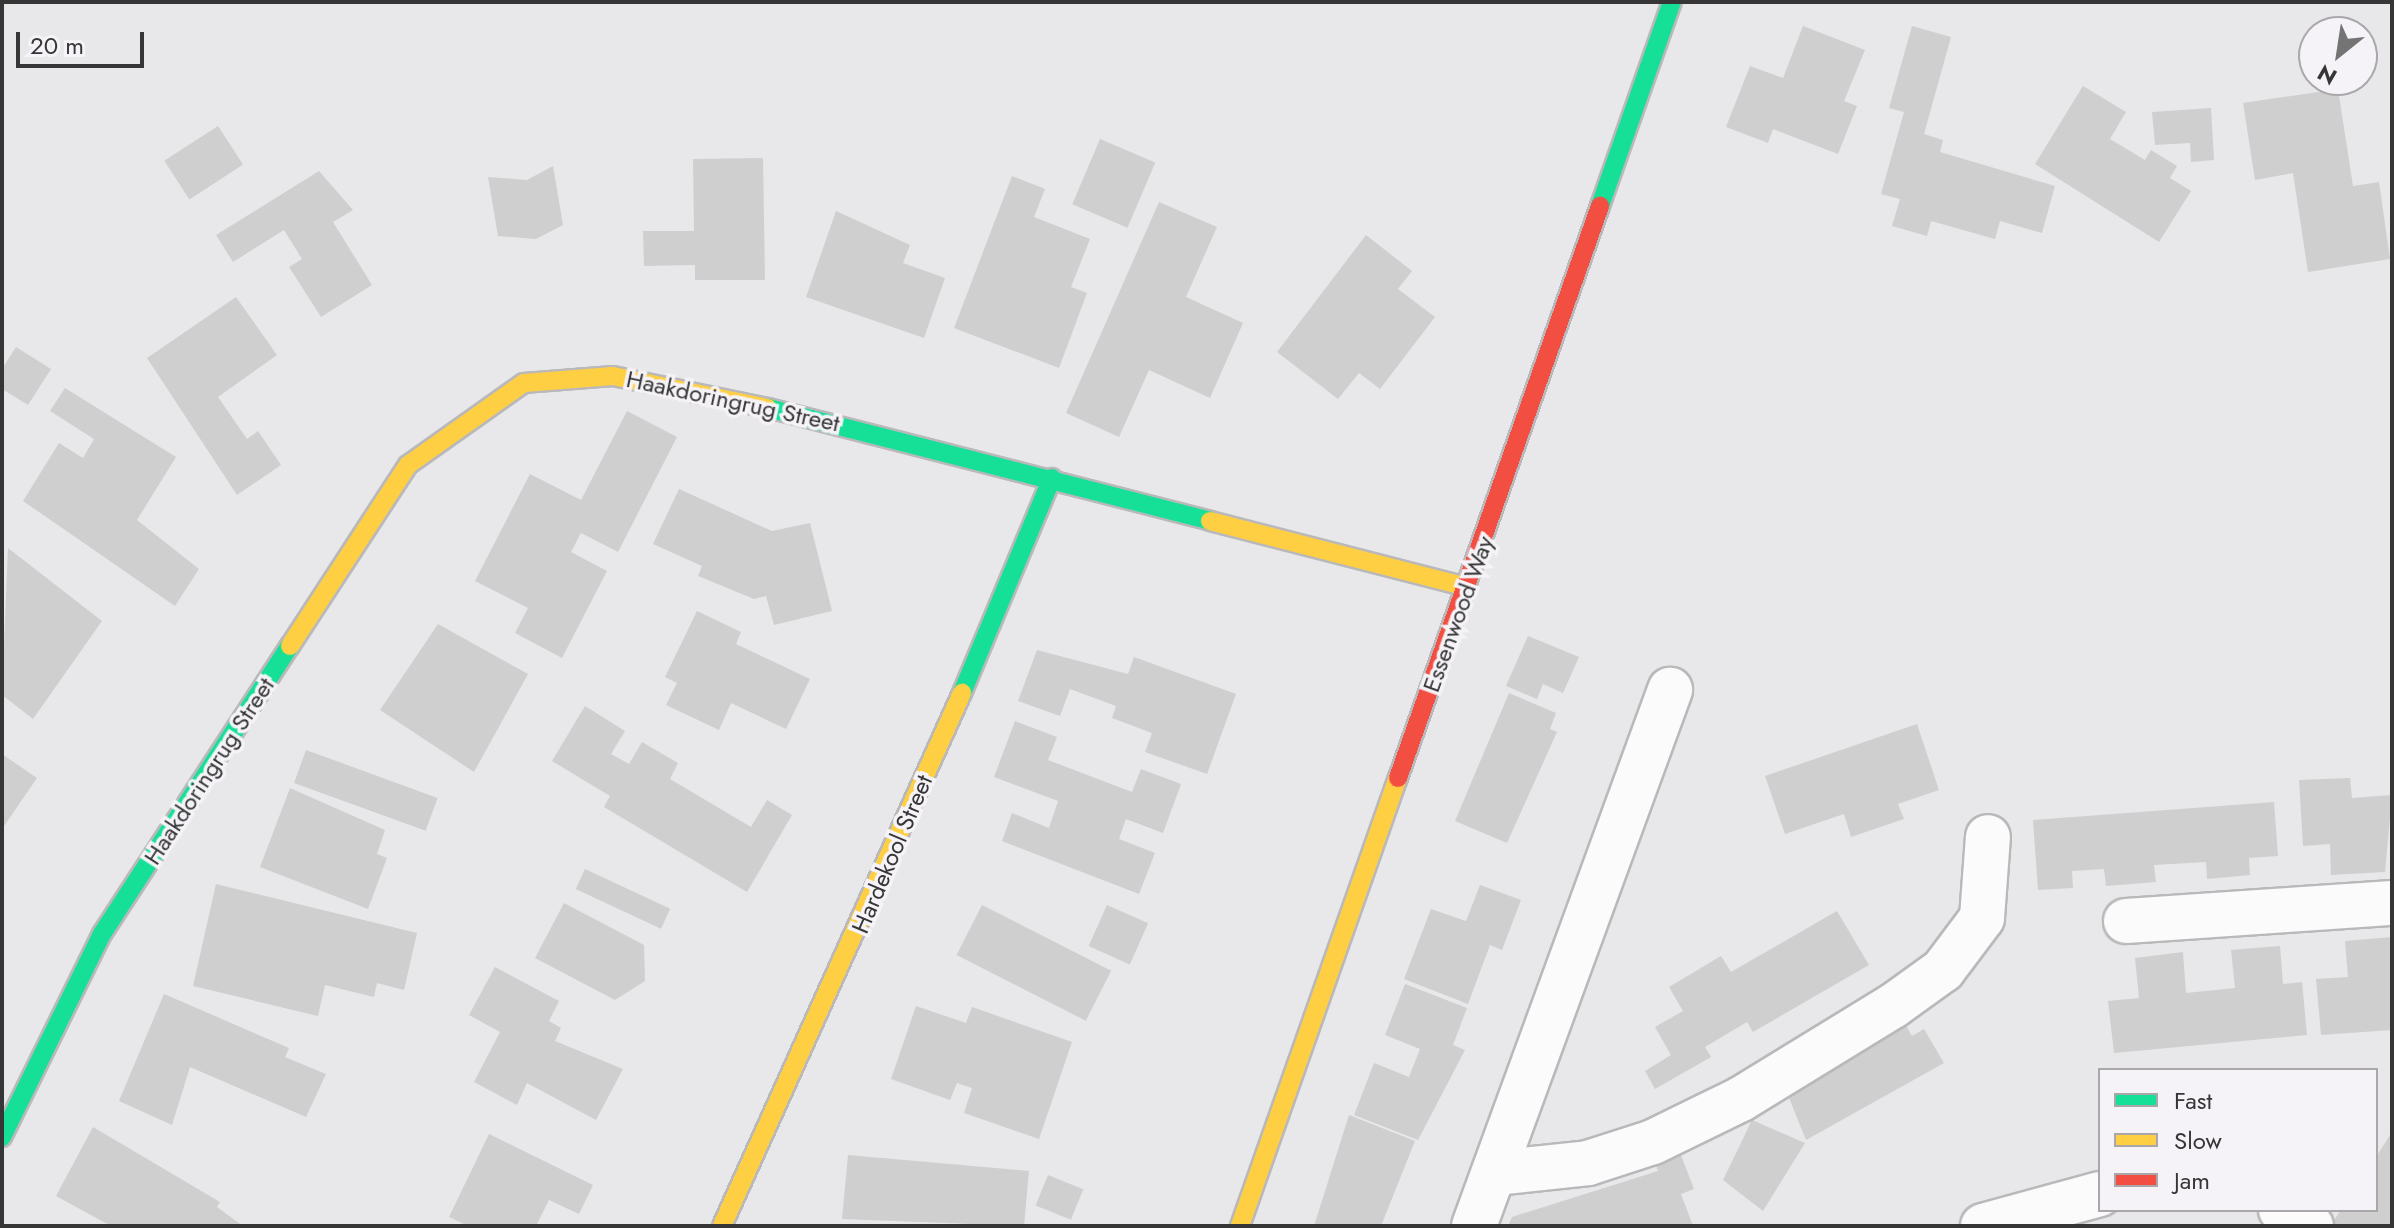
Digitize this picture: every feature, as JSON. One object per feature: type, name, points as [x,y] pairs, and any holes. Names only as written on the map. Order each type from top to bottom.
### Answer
[{"type":"street","name":"Essenwood Way","points":[[1240,1226],[1672,2]]},
{"type":"street","name":"Haakdoringrug Street","points":[[2,1137],[102,934],[395,483],[427,444],[512,391],[567,375],[688,387],[1467,587]]},
{"type":"street","name":"Hardekool Street","points":[[722,1226],[880,888],[1052,478]]},
{"type":"street","points":[[1474,1226],[1670,690]]},
{"type":"street","points":[[1495,1173],[1588,1163],[1653,1142],[1741,1099],[1893,1006],[1943,970],[1982,918],[1988,837]]},
{"type":"street","points":[[2126,921],[2392,903]]},
{"type":"street","points":[[1983,1226],[2045,1204],[2098,1194]]},
{"type":"street","points":[[2285,1212],[2311,1226]]},
{"type":"building","points":[[1803,26],[1865,50],[1844,101],[1857,106],[1838,154],[1773,129],[1768,143],[1726,127],[1750,66],[1783,78]]},
{"type":"building","points":[[1912,26],[1951,37],[1924,134],[1943,140],[1940,152],[2055,186],[2042,233],[2000,221],[1995,239],[1931,221],[1927,236],[1892,226],[1900,199],[1881,194],[1904,112],[1889,108]]},
{"type":"building","points":[[2083,86],[2126,112],[2110,139],[2145,160],[2151,150],[2177,166],[2170,178],[2191,191],[2159,242],[2035,164]]},
{"type":"building","points":[[2298,95],[2339,96],[2353,186],[2379,182],[2390,259],[2308,272],[2293,173],[2255,180],[2243,103]]},
{"type":"building","points":[[2211,108],[2214,160],[2191,162],[2190,143],[2155,145],[2152,112]]},
{"type":"building","points":[[218,126],[243,165],[189,199],[164,161]]},
{"type":"building","points":[[1100,139],[1155,162],[1127,228],[1072,204]]},
{"type":"building","points":[[763,158],[765,280],[695,280],[695,265],[644,266],[643,231],[694,231],[693,159]]},
{"type":"building","points":[[553,166],[563,225],[536,239],[498,236],[488,177],[527,180]]},
{"type":"building","points":[[319,171],[353,210],[333,222],[372,285],[321,317],[289,267],[302,259],[284,230],[233,262],[216,235]]},
{"type":"building","points":[[1012,176],[1045,189],[1034,217],[1090,239],[1071,287],[1087,293],[1059,368],[954,328]]},
{"type":"building","points":[[1159,202],[1217,227],[1186,297],[1243,323],[1210,398],[1149,370],[1119,437],[1066,413]]},
{"type":"building","points":[[836,211],[910,245],[903,263],[945,278],[924,338],[806,297]]},
{"type":"building","points":[[1366,235],[1412,271],[1398,289],[1435,317],[1380,389],[1359,373],[1338,399],[1277,352]]},
{"type":"building","points":[[236,297],[277,355],[218,397],[247,439],[258,431],[281,465],[237,495],[147,358]]},
{"type":"building","points":[[16,347],[51,369],[28,405],[2,389],[2,369]]},
{"type":"building","points":[[65,388],[176,457],[137,520],[199,569],[175,606],[23,501],[59,443],[83,458],[94,439],[50,411]]},
{"type":"building","points":[[627,411],[677,437],[618,552],[581,533],[571,552],[607,571],[562,658],[515,633],[528,608],[475,581],[530,474],[581,500]]},
{"type":"building","points":[[679,489],[772,531],[810,523],[832,611],[774,625],[766,596],[754,599],[698,576],[702,566],[653,544]]},
{"type":"building","points":[[8,548],[102,621],[33,719],[2,695]]},
{"type":"building","points":[[697,611],[741,632],[736,644],[810,679],[786,729],[731,703],[719,730],[666,705],[677,683],[665,677]]},
{"type":"building","points":[[438,624],[528,674],[474,772],[380,710]]},
{"type":"building","points":[[1528,636],[1579,657],[1563,693],[1543,684],[1537,699],[1506,686]]},
{"type":"building","points":[[1037,650],[1128,674],[1134,657],[1236,694],[1207,774],[1145,752],[1152,733],[1112,718],[1116,706],[1070,689],[1060,716],[1018,701]]},
{"type":"building","points":[[1509,693],[1556,713],[1550,729],[1557,732],[1507,843],[1455,821]]},
{"type":"building","points":[[585,706],[625,731],[611,754],[629,764],[642,742],[678,763],[670,779],[751,827],[767,800],[792,815],[747,892],[604,807],[610,796],[552,761]]},
{"type":"building","points":[[1015,721],[1057,737],[1048,760],[1132,792],[1141,769],[1181,784],[1163,833],[1126,819],[1119,839],[1155,853],[1139,894],[1002,841],[1012,813],[1049,828],[1058,801],[994,777]]},
{"type":"building","points":[[1917,724],[1939,790],[1898,804],[1904,819],[1851,837],[1844,814],[1785,834],[1765,776]]},
{"type":"building","points":[[306,750],[438,798],[426,831],[294,783]]},
{"type":"building","points":[[2,754],[37,778],[2,829]]},
{"type":"building","points":[[2350,778],[2352,798],[2392,795],[2385,872],[2331,875],[2330,844],[2303,846],[2299,780]]},
{"type":"building","points":[[290,788],[385,830],[377,854],[387,858],[368,909],[260,867]]},
{"type":"building","points":[[2274,802],[2278,856],[2249,858],[2250,875],[2207,879],[2206,862],[2154,865],[2156,882],[2106,886],[2104,869],[2072,871],[2073,888],[2038,890],[2033,820]]},
{"type":"building","points":[[585,869],[670,909],[661,929],[576,889]]},
{"type":"building","points":[[216,884],[417,933],[404,990],[377,983],[374,997],[325,985],[318,1016],[193,986]]},
{"type":"building","points":[[1480,885],[1521,900],[1502,950],[1490,945],[1468,1004],[1404,979],[1431,909],[1466,921]]},
{"type":"building","points":[[564,903],[644,945],[645,981],[615,1000],[535,958]]},
{"type":"building","points":[[982,905],[1111,971],[1086,1021],[957,955]]},
{"type":"building","points":[[1107,905],[1148,923],[1130,964],[1089,946]]},
{"type":"building","points":[[1837,911],[1869,965],[1753,1032],[1747,1022],[1705,1047],[1711,1057],[1655,1089],[1645,1071],[1671,1055],[1655,1027],[1683,1011],[1669,987],[1721,956],[1731,972]]},
{"type":"building","points":[[2392,937],[2392,1030],[2321,1035],[2316,979],[2348,977],[2345,941]]},
{"type":"building","points":[[2280,946],[2283,984],[2302,982],[2307,1035],[2114,1053],[2108,1001],[2139,998],[2135,958],[2183,952],[2186,993],[2235,988],[2231,950]]},
{"type":"building","points":[[495,967],[559,1001],[549,1021],[561,1028],[555,1041],[623,1069],[596,1120],[527,1083],[517,1105],[474,1082],[500,1032],[469,1015]]},
{"type":"building","points":[[1405,984],[1467,1008],[1453,1045],[1465,1050],[1418,1140],[1354,1115],[1374,1063],[1409,1077],[1420,1049],[1385,1035]]},
{"type":"building","points":[[164,994],[289,1048],[285,1057],[326,1074],[306,1117],[190,1067],[172,1125],[119,1101]]},
{"type":"building","points":[[916,1006],[966,1023],[972,1007],[1072,1042],[1039,1139],[964,1113],[972,1088],[957,1083],[950,1100],[891,1079]]},
{"type":"building","points":[[1901,1017],[1912,1036],[1924,1029],[1944,1063],[1806,1140],[1785,1088],[1860,1052],[1855,1044]]},
{"type":"building","points":[[1349,1115],[1415,1141],[1381,1226],[1314,1226]]},
{"type":"building","points":[[1752,1120],[1805,1143],[1763,1211],[1723,1180]]},
{"type":"building","points":[[93,1127],[220,1202],[217,1207],[243,1226],[111,1226],[56,1196]]},
{"type":"building","points":[[2392,1132],[2392,1226],[2330,1226],[2340,1212],[2378,1212],[2378,1154]]},
{"type":"building","points":[[489,1134],[593,1185],[579,1214],[549,1200],[536,1226],[468,1226],[449,1217]]},
{"type":"building","points":[[848,1155],[1029,1171],[1024,1226],[842,1219]]},
{"type":"building","points":[[1681,1155],[1694,1189],[1681,1194],[1693,1226],[1508,1226],[1512,1217],[1658,1171],[1656,1165]]},
{"type":"building","points":[[1048,1175],[1083,1189],[1071,1220],[1036,1206]]},
{"type":"traffic: fast","points":[[1600,206],[1672,2]]},
{"type":"traffic: fast","points":[[768,408],[1210,521]]},
{"type":"traffic: fast","points":[[962,693],[1052,478]]},
{"type":"traffic: fast","points":[[2,1137],[102,934],[290,646]]},
{"type":"traffic: slow","points":[[290,646],[408,465],[524,383],[613,376],[768,408]]},
{"type":"traffic: slow","points":[[1210,521],[1467,587]]},
{"type":"traffic: slow","points":[[722,1226],[962,693]]},
{"type":"traffic: slow","points":[[1240,1226],[1398,778]]},
{"type":"traffic: jam","points":[[1398,778],[1600,206]]}]
